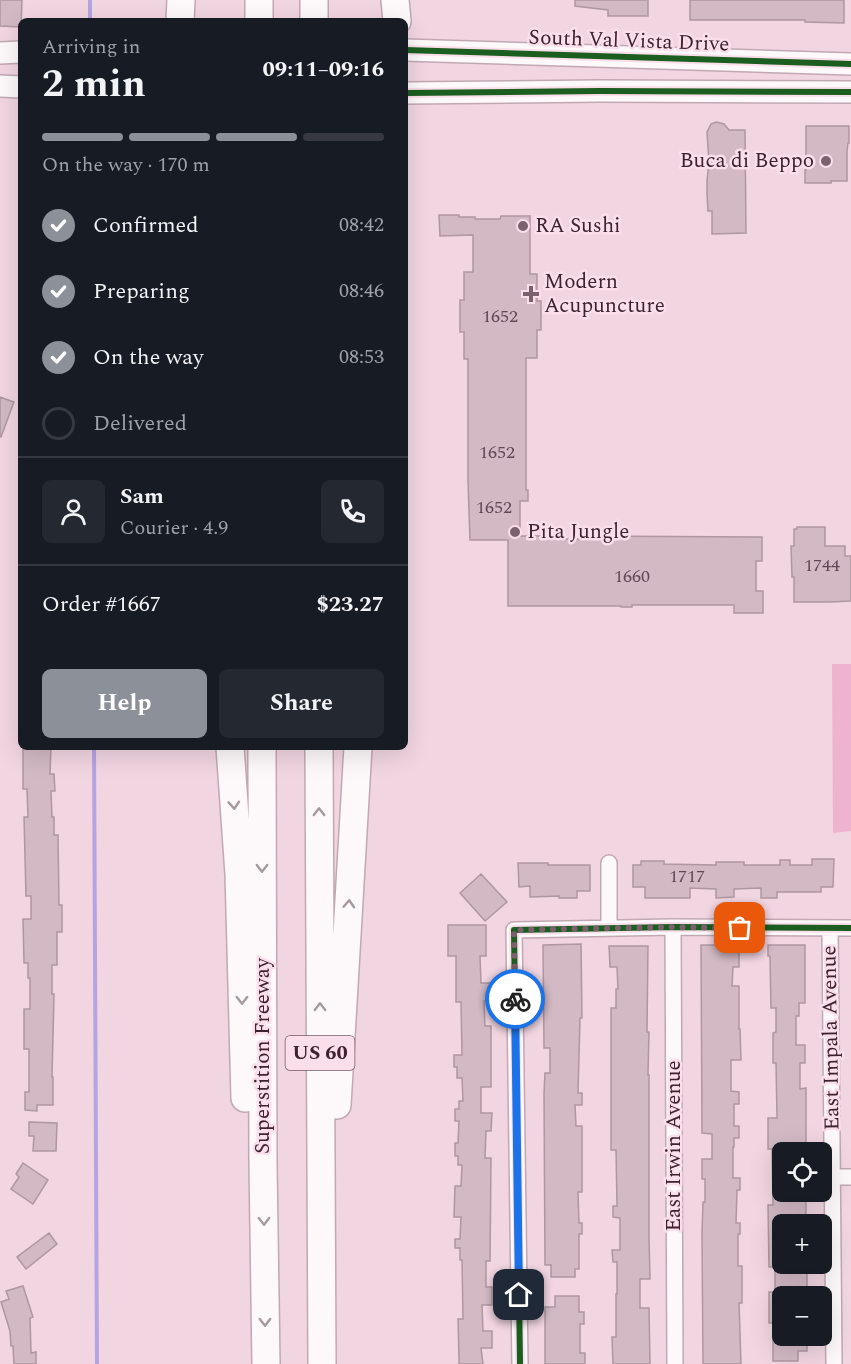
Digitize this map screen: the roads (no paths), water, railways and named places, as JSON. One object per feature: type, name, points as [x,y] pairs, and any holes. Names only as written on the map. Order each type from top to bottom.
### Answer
[{"type":"highway","points":[[180,18],[181,0]]},
{"type":"highway","points":[[259,0],[259,18]]},
{"type":"highway","points":[[314,0],[314,18]]},
{"type":"highway","points":[[395,0],[398,18]]},
{"type":"highway","points":[[230,750],[239,874],[245,1097],[263,1163]]},
{"type":"highway","name":"Superstition Freeway","points":[[262,750],[266,1364]]},
{"type":"highway","name":"US 60","points":[[319,750],[322,1362]]},
{"type":"highway","points":[[322,1362],[358,750]]},
{"type":"main road","name":"South Val Vista Drive","points":[[408,50],[851,64]]},
{"type":"main road","points":[[0,53],[18,52]]},
{"type":"main road","points":[[0,86],[18,87]]},
{"type":"main road","points":[[408,93],[851,92]]},
{"type":"street","points":[[609,863],[609,928]]},
{"type":"street","points":[[520,1364],[514,930],[673,927],[851,928]]},
{"type":"street","name":"East Irwin Avenue","points":[[673,927],[675,1364]]},
{"type":"street","name":"East Impala Avenue","points":[[830,928],[834,1364]]},
{"type":"street","points":[[833,1177],[851,1178]]},
{"type":"waterway","points":[[90,0],[90,18]]},
{"type":"waterway","points":[[94,750],[97,1364]]},
{"type":"place","name":"Buca di Beppo","points":[[826,161]]},
{"type":"place","name":"RA Sushi","points":[[523,226]]},
{"type":"place","name":"Modern Acupuncture","points":[[531,294]]},
{"type":"place","name":"Pita Jungle","points":[[515,532]]}]
